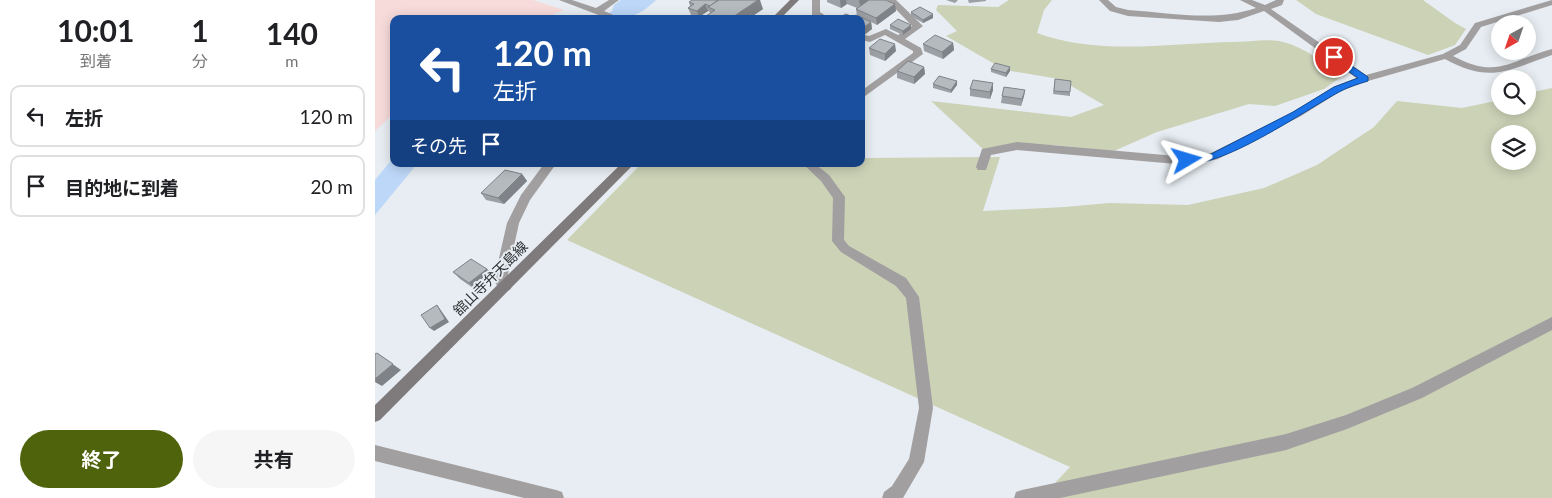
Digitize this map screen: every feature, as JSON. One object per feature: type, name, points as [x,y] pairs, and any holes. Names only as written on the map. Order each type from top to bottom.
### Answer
[{"type":"main road","points":[[779,15],[795,0]]},
{"type":"main road","name":"舘山寺弁天島線","points":[[375,415],[625,167]]},
{"type":"street","points":[[563,0],[607,15]]},
{"type":"street","points":[[598,11],[615,0]]},
{"type":"street","points":[[816,0],[815,13],[819,15]]},
{"type":"street","points":[[891,0],[918,26],[900,38]]},
{"type":"street","points":[[1103,0],[1113,9],[1128,13],[1200,19],[1238,16],[1279,3],[1280,0]]},
{"type":"street","points":[[1245,0],[1265,8],[1365,79]]},
{"type":"street","points":[[982,167],[986,152],[1017,146],[1176,160],[1199,160],[1214,156],[1297,114],[1337,89],[1446,56],[1463,47],[1478,24],[1552,2]]},
{"type":"street","points":[[865,38],[870,39],[886,32],[900,38],[918,50],[918,54],[865,93]]},
{"type":"street","points":[[1446,56],[1465,66],[1483,71],[1496,70],[1552,52]]},
{"type":"street","points":[[505,286],[499,280],[513,223],[525,198],[548,167]]},
{"type":"street","points":[[811,167],[825,178],[839,197],[837,241],[845,249],[901,282],[912,296],[926,408],[916,462],[898,492],[890,498]]},
{"type":"street","points":[[1022,498],[1286,442],[1312,434],[1347,422],[1417,393],[1552,323]]},
{"type":"street","points":[[375,453],[556,498]]},
{"type":"shaded area","points":[[375,0],[533,0],[564,10],[553,15],[390,15],[390,117],[375,131]]},
{"type":"green space","points":[[1009,0],[1052,0],[1044,10],[1037,33],[1061,40],[1109,46],[1277,41],[1307,52],[1341,77],[1324,89],[1275,106],[1249,104],[1157,132],[1114,151],[1054,145],[986,152],[931,101],[1071,117],[1104,105],[1059,79],[1005,70],[946,36],[957,31],[936,10],[938,5],[998,7]]},
{"type":"green space","points":[[1296,0],[1423,0],[1466,29],[1455,45],[1428,55],[1316,14]]},
{"type":"green space","points":[[1552,88],[1552,498],[1058,498],[1054,484],[1070,467],[567,240],[638,167],[865,167],[865,158],[1000,157],[983,211],[1109,203],[1188,205],[1264,188],[1317,165],[1374,127],[1397,101],[1462,108],[1491,102],[1491,115],[1536,115],[1536,91]]},
{"type":"water","points":[[621,0],[656,0],[634,15],[606,15],[612,11],[614,5]]},
{"type":"water","points":[[390,162],[390,167],[415,167],[375,215],[375,180]]},
{"type":"building","points":[[692,0],[718,0],[710,6],[705,4],[697,11],[688,8],[694,4],[689,2]]},
{"type":"building","points":[[719,0],[758,0],[736,15],[708,15],[715,10],[708,7]]},
{"type":"building","points":[[869,0],[885,0],[895,4],[876,18],[856,9]]},
{"type":"building","points":[[920,7],[933,14],[923,20],[911,12]]},
{"type":"building","points":[[865,19],[871,22],[865,26]]},
{"type":"building","points":[[898,19],[911,25],[903,31],[890,25]]},
{"type":"building","points":[[935,35],[953,43],[942,52],[923,44]]},
{"type":"building","points":[[880,39],[895,44],[885,54],[869,48]]},
{"type":"building","points":[[908,61],[924,67],[914,77],[897,71]]},
{"type":"building","points":[[995,63],[1010,67],[1006,73],[991,69]]},
{"type":"building","points":[[939,76],[957,81],[951,90],[933,84]]},
{"type":"building","points":[[1055,79],[1071,81],[1070,92],[1054,91]]},
{"type":"building","points":[[973,80],[993,83],[990,92],[970,89]]},
{"type":"building","points":[[1004,87],[1025,90],[1022,99],[1002,96]]},
{"type":"building","points":[[505,170],[522,174],[498,198],[481,193]]},
{"type":"building","points":[[471,259],[487,269],[469,283],[453,272]]},
{"type":"building","points":[[437,305],[445,319],[430,328],[421,315]]},
{"type":"building","points":[[377,353],[393,364],[375,379],[375,354]]},
{"type":"route","points":[[1187,160],[1199,160],[1214,156],[1297,114],[1337,89],[1365,79],[1334,57]]}]
